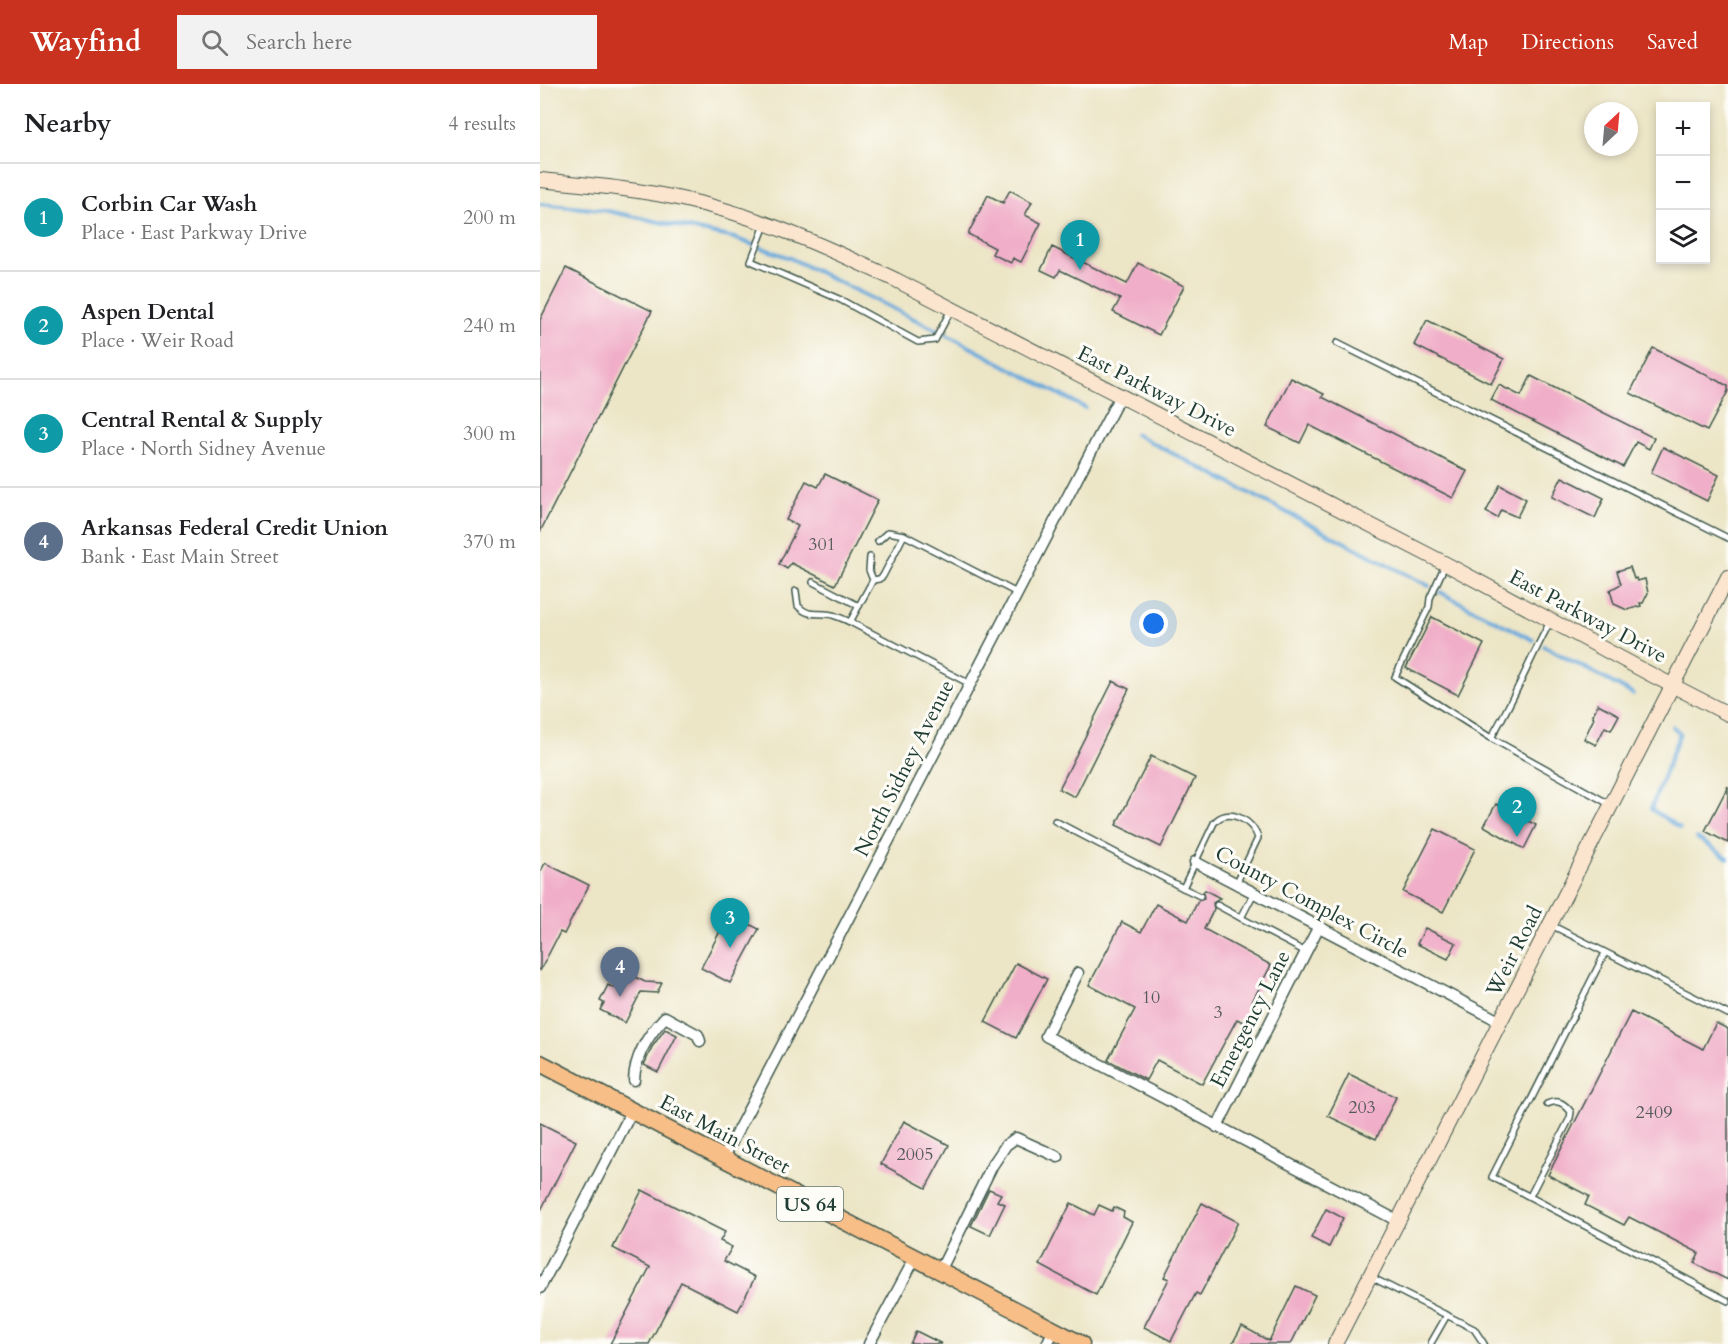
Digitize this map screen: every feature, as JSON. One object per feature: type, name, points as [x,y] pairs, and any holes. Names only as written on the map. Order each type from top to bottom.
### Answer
[{"type":"main road","name":"East Parkway Drive","points":[[540,180],[634,190],[687,200],[766,224],[835,251],[952,308],[1446,564],[1728,714]]},
{"type":"main road","name":"Weir Road","points":[[1335,1344],[1728,577]]},
{"type":"main road","name":"East Main Street","points":[[540,1063],[940,1271],[1051,1337],[1081,1344]]},
{"type":"street","name":"North Sidney Avenue","points":[[723,1159],[1120,396]]},
{"type":"street","name":"County Complex Circle","points":[[1196,862],[1501,1022]]},
{"type":"street","name":"Emergency Lane","points":[[1217,1127],[1318,928]]},
{"type":"street","points":[[1078,973],[1046,1036],[1398,1221]]},
{"type":"street","points":[[634,1080],[634,1065],[646,1041],[665,1017],[698,1035],[700,1041]]},
{"type":"street","points":[[540,1288],[632,1111]]},
{"type":"street","points":[[940,1271],[992,1166],[1006,1145],[1016,1138],[1058,1157]]},
{"type":"street","points":[[869,1344],[915,1258]]},
{"type":"lane","points":[[766,224],[751,261],[841,300],[918,342],[935,340],[952,308]]},
{"type":"lane","points":[[1337,342],[1728,538]]},
{"type":"lane","points":[[878,541],[888,532],[904,535],[1017,593]]},
{"type":"lane","points":[[873,580],[883,576],[904,535]]},
{"type":"lane","points":[[870,557],[869,570],[873,580]]},
{"type":"lane","points":[[1446,564],[1430,598],[1429,607],[1395,677],[1491,738],[1612,806]]},
{"type":"lane","points":[[850,622],[873,580]]},
{"type":"lane","points":[[813,582],[859,606]]},
{"type":"lane","points":[[796,591],[798,606],[803,612],[816,615],[828,614],[850,622],[970,684]]},
{"type":"lane","points":[[1491,738],[1511,705],[1529,661],[1551,620]]},
{"type":"lane","points":[[1196,862],[1219,817],[1226,814],[1233,815],[1251,825],[1258,838],[1236,884]]},
{"type":"lane","points":[[1055,821],[1200,896]]},
{"type":"lane","name":"County Complex Circle","points":[[1183,888],[1196,862]]},
{"type":"lane","points":[[1241,918],[1254,893]]},
{"type":"lane","points":[[1217,905],[1306,952]]},
{"type":"lane","points":[[1551,925],[1728,1014]]},
{"type":"lane","points":[[1605,953],[1492,1177],[1728,1301]]},
{"type":"lane","points":[[1530,1196],[1570,1118],[1571,1112],[1560,1102],[1553,1101],[1547,1104]]},
{"type":"lane","points":[[1370,1276],[1474,1329],[1484,1344]]},
{"type":"lane","points":[[1431,1343],[1447,1315]]},
{"type":"building","points":[[1010,190],[1032,202],[1025,215],[1041,223],[1021,262],[1013,258],[1011,263],[992,254],[995,248],[968,234],[988,195],[1003,203]]},
{"type":"building","points":[[1052,247],[1127,284],[1138,263],[1184,286],[1159,335],[1113,312],[1120,299],[1060,270],[1056,277],[1041,270]]},
{"type":"building","points":[[566,268],[652,311],[540,532],[540,320]]},
{"type":"building","points":[[1427,320],[1504,359],[1491,384],[1414,345]]},
{"type":"building","points":[[1653,348],[1728,386],[1728,391],[1707,431],[1630,393]]},
{"type":"building","points":[[1531,376],[1654,438],[1649,449],[1636,442],[1623,467],[1491,400],[1499,385],[1521,396]]},
{"type":"building","points":[[1291,378],[1324,394],[1322,397],[1467,471],[1453,498],[1309,425],[1300,443],[1267,427]]},
{"type":"building","points":[[1663,447],[1719,475],[1707,501],[1651,473]]},
{"type":"building","points":[[825,474],[878,500],[835,585],[791,563],[787,569],[779,564],[798,526],[786,520],[806,481],[818,487]]},
{"type":"building","points":[[1562,477],[1604,498],[1595,518],[1552,497]]},
{"type":"building","points":[[1500,485],[1526,499],[1517,517],[1501,510],[1497,518],[1486,512]]},
{"type":"building","points":[[1630,567],[1634,579],[1636,578],[1637,581],[1645,579],[1648,593],[1643,603],[1640,603],[1641,606],[1627,610],[1614,604],[1610,590],[1621,584],[1617,571]]},
{"type":"building","points":[[1432,617],[1484,644],[1458,695],[1406,668]]},
{"type":"building","points":[[1113,681],[1129,689],[1075,797],[1059,789]]},
{"type":"building","points":[[1598,704],[1619,715],[1611,730],[1605,727],[1596,745],[1584,739]]},
{"type":"building","points":[[1151,756],[1195,778],[1161,847],[1116,825]]},
{"type":"building","points":[[1728,786],[1728,843],[1705,831]]},
{"type":"building","points":[[1496,804],[1536,825],[1524,849],[1484,826]]},
{"type":"building","points":[[1435,829],[1475,849],[1443,912],[1403,892]]},
{"type":"building","points":[[545,863],[589,885],[564,934],[560,932],[540,971],[540,873]]},
{"type":"building","points":[[1205,890],[1220,898],[1213,903],[1214,909],[1204,929],[1271,965],[1252,1002],[1257,1005],[1247,1024],[1237,1019],[1202,1084],[1157,1060],[1146,1080],[1108,1060],[1135,1009],[1089,985],[1122,922],[1141,932],[1156,904],[1188,921],[1198,901],[1204,899]]},
{"type":"building","points":[[729,914],[759,929],[730,983],[701,968]]},
{"type":"building","points":[[1425,928],[1456,943],[1448,959],[1417,944]]},
{"type":"building","points":[[1016,963],[1047,979],[1016,1038],[985,1022]]},
{"type":"building","points":[[623,971],[645,982],[662,983],[657,993],[641,992],[625,1023],[600,1010],[604,1003],[600,1001],[608,985],[614,988]]},
{"type":"building","points":[[1631,1012],[1703,1049],[1716,1023],[1728,1029],[1728,1280],[1694,1263],[1699,1253],[1629,1217],[1624,1225],[1585,1205],[1589,1196],[1548,1175]]},
{"type":"building","points":[[665,1029],[677,1035],[658,1072],[644,1065],[652,1047]]},
{"type":"building","points":[[1349,1074],[1396,1097],[1376,1139],[1328,1116]]},
{"type":"building","points":[[904,1121],[949,1145],[926,1188],[881,1164]]},
{"type":"building","points":[[540,1123],[576,1141],[540,1212]]},
{"type":"building","points":[[989,1189],[1001,1194],[997,1201],[1005,1204],[990,1235],[971,1226]]},
{"type":"building","points":[[642,1190],[725,1232],[720,1241],[732,1247],[724,1261],[755,1277],[738,1311],[681,1282],[649,1344],[610,1344],[650,1267],[613,1248]]},
{"type":"building","points":[[1071,1203],[1094,1215],[1099,1205],[1112,1211],[1114,1207],[1124,1212],[1123,1217],[1132,1222],[1096,1295],[1040,1265]]},
{"type":"building","points":[[1202,1203],[1238,1222],[1200,1295],[1196,1293],[1171,1341],[1144,1327],[1169,1279],[1164,1277]]},
{"type":"building","points":[[1326,1209],[1343,1218],[1329,1247],[1311,1238]]},
{"type":"building","points":[[1296,1286],[1315,1295],[1291,1344],[1232,1344],[1242,1326],[1269,1341]]},
{"type":"building","points":[[916,1331],[942,1344],[910,1344]]},
{"type":"waterway","points":[[540,204],[603,210],[734,238],[790,258],[955,339],[1085,408]]},
{"type":"waterway","points":[[1135,434],[1429,586]]},
{"type":"waterway","points":[[1440,592],[1533,640]]},
{"type":"waterway","points":[[1544,646],[1633,694]]},
{"type":"waterway","points":[[1672,726],[1680,733],[1651,809],[1680,828]]},
{"type":"waterway","points":[[1697,838],[1728,858]]},
{"type":"place","name":"Corbin Car Wash","points":[[1080,270]]},
{"type":"place","name":"Aspen Dental","points":[[1517,837]]},
{"type":"place","name":"Central Rental & Supply","points":[[730,948]]},
{"type":"place","name":"Arkansas Federal Credit Union","points":[[620,997]]}]
